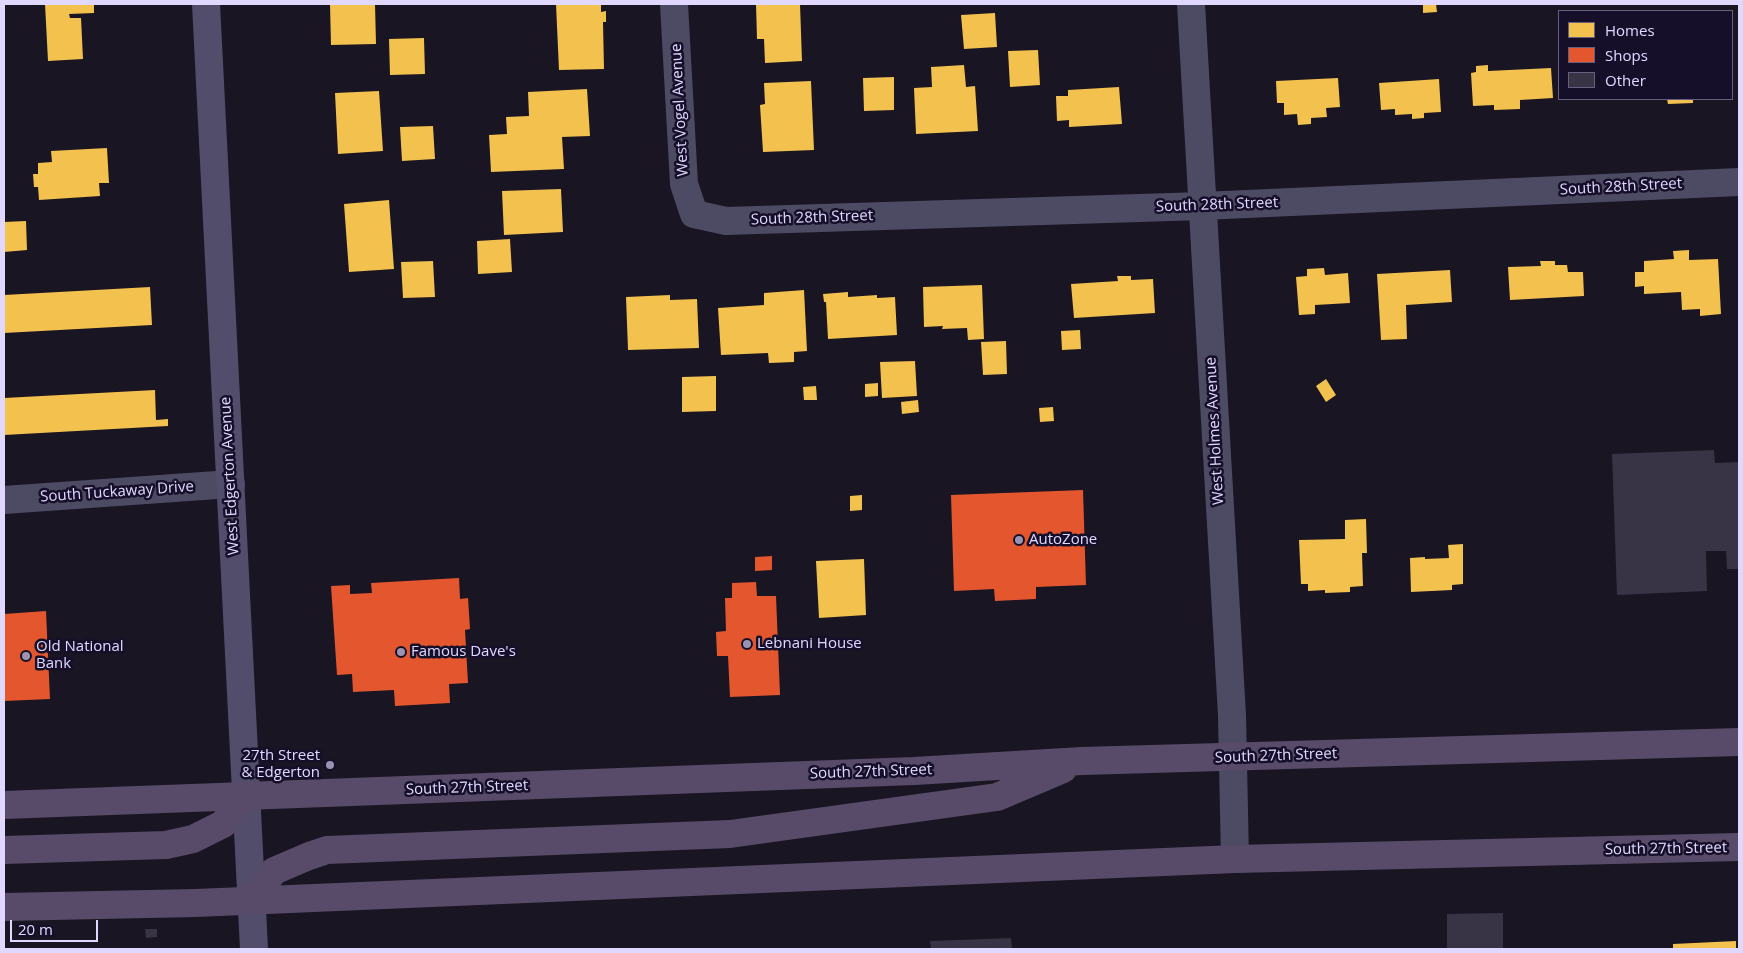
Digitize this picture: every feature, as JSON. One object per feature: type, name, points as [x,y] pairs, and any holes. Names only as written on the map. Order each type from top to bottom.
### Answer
[{"type":"main road","name":"South 27th Street","points":[[4,806],[914,771],[1082,761],[1739,742]]},
{"type":"main road","points":[[251,900],[274,871],[327,850],[730,834],[997,797],[1082,761]]},
{"type":"main road","points":[[4,850],[166,844],[193,839],[224,824],[246,796]]},
{"type":"main road","name":"South 27th Street","points":[[4,907],[251,900],[1235,859],[1739,847]]},
{"type":"street","name":"West Edgerton Avenue","points":[[206,4],[254,949]]},
{"type":"street","name":"West Vogel Avenue","points":[[674,4],[684,184],[694,214]]},
{"type":"street","name":"West Holmes Avenue","points":[[1191,4],[1234,757],[1235,859]]},
{"type":"street","name":"South 28th Street","points":[[694,214],[726,221],[1202,206],[1739,182]]},
{"type":"street","name":"South Tuckaway Drive","points":[[4,500],[231,484]]},
{"type":"building: Homes","points":[[45,4],[94,4],[94,13],[69,14],[70,18],[81,18],[83,59],[48,61]]},
{"type":"building: Homes","points":[[330,4],[375,4],[376,44],[331,45]]},
{"type":"building: Homes","points":[[556,4],[601,4],[601,12],[606,11],[606,22],[603,22],[604,69],[559,70]]},
{"type":"building: Homes","points":[[756,4],[800,4],[802,61],[765,63],[764,39],[757,39]]},
{"type":"building: Homes","points":[[1423,4],[1436,4],[1437,12],[1423,13]]},
{"type":"building: Homes","points":[[995,13],[997,47],[964,49],[961,15]]},
{"type":"building: Homes","points":[[424,38],[425,74],[390,75],[389,39]]},
{"type":"building: Homes","points":[[1038,50],[1040,85],[1010,87],[1008,51]]},
{"type":"building: Homes","points":[[964,65],[966,87],[975,86],[978,131],[916,134],[914,88],[932,87],[931,67]]},
{"type":"building: Homes","points":[[1488,65],[1488,71],[1551,68],[1553,98],[1520,100],[1520,109],[1494,110],[1494,105],[1473,106],[1471,73],[1476,72],[1476,66]]},
{"type":"building: Homes","points":[[894,77],[894,110],[864,111],[863,78]]},
{"type":"building: Homes","points":[[1338,78],[1340,107],[1326,108],[1327,117],[1311,118],[1311,124],[1298,125],[1297,114],[1284,115],[1284,103],[1277,103],[1276,81]]},
{"type":"building: Homes","points":[[1439,79],[1441,112],[1424,113],[1424,118],[1412,119],[1412,114],[1395,115],[1395,109],[1381,110],[1379,83]]},
{"type":"building: Homes","points":[[811,81],[814,150],[763,152],[760,105],[765,104],[764,83]]},
{"type":"building: Homes","points":[[1119,87],[1122,124],[1069,127],[1069,120],[1057,121],[1056,96],[1068,96],[1068,90]]},
{"type":"building: Homes","points":[[587,89],[590,136],[562,137],[564,169],[491,172],[489,135],[507,134],[506,117],[529,116],[528,92]]},
{"type":"building: Homes","points":[[379,91],[383,151],[338,154],[335,93]]},
{"type":"building: Homes","points":[[1667,100],[1693,100],[1693,103],[1668,104]]},
{"type":"building: Homes","points":[[433,126],[435,159],[402,161],[400,127]]},
{"type":"building: Homes","points":[[107,148],[109,183],[99,183],[100,196],[39,200],[38,187],[34,187],[33,174],[38,174],[38,163],[52,162],[51,151]]},
{"type":"building: Homes","points":[[561,189],[563,232],[504,235],[502,191]]},
{"type":"building: Homes","points":[[389,200],[394,269],[349,272],[344,204]]},
{"type":"building: Homes","points":[[26,221],[27,250],[4,252],[4,222]]},
{"type":"building: Homes","points":[[510,239],[512,272],[478,274],[477,241]]},
{"type":"building: Homes","points":[[1689,250],[1689,260],[1718,259],[1721,314],[1700,316],[1700,309],[1682,310],[1681,292],[1644,294],[1644,286],[1635,287],[1635,272],[1644,272],[1644,261],[1674,259],[1673,251]]},
{"type":"building: Homes","points":[[433,261],[435,297],[403,298],[401,262]]},
{"type":"building: Homes","points":[[1540,261],[1555,261],[1555,265],[1567,265],[1568,272],[1583,272],[1584,296],[1510,300],[1508,267],[1541,266]]},
{"type":"building: Homes","points":[[1324,268],[1325,275],[1348,273],[1350,303],[1315,305],[1315,314],[1299,315],[1296,277],[1307,276],[1307,269]]},
{"type":"building: Homes","points":[[1450,270],[1452,302],[1406,305],[1407,339],[1381,340],[1377,274]]},
{"type":"building: Homes","points":[[1117,276],[1131,276],[1131,280],[1153,279],[1155,313],[1074,318],[1071,284],[1118,281]]},
{"type":"building: Homes","points":[[982,285],[984,339],[968,340],[967,328],[942,329],[943,326],[924,327],[923,287]]},
{"type":"building: Homes","points":[[150,287],[152,325],[4,333],[4,295]]},
{"type":"building: Homes","points":[[804,290],[807,351],[794,352],[794,362],[769,363],[768,353],[721,355],[718,308],[764,305],[764,293]]},
{"type":"building: Homes","points":[[848,292],[848,297],[877,295],[877,298],[895,297],[897,335],[828,339],[826,302],[824,302],[823,294]]},
{"type":"building: Homes","points":[[670,295],[670,300],[697,299],[699,348],[628,350],[626,297]]},
{"type":"building: Homes","points":[[1080,330],[1081,349],[1062,350],[1061,331]]},
{"type":"building: Homes","points":[[1006,341],[1007,374],[983,375],[981,342]]},
{"type":"building: Homes","points":[[915,361],[917,396],[882,398],[880,362]]},
{"type":"building: Homes","points":[[716,376],[716,411],[682,412],[682,377]]},
{"type":"building: Homes","points":[[1326,379],[1336,395],[1326,402],[1316,386]]},
{"type":"building: Homes","points":[[878,383],[878,396],[865,397],[865,384]]},
{"type":"building: Homes","points":[[816,386],[817,400],[804,400],[803,387]]},
{"type":"building: Homes","points":[[155,390],[156,420],[168,419],[168,426],[4,435],[4,398]]},
{"type":"building: Homes","points":[[918,400],[919,412],[902,414],[901,402]]},
{"type":"building: Homes","points":[[1053,407],[1054,421],[1040,422],[1039,408]]},
{"type":"building: Homes","points":[[862,495],[862,510],[850,511],[850,496]]},
{"type":"building: Homes","points":[[1366,519],[1367,553],[1362,553],[1363,586],[1350,587],[1350,592],[1325,593],[1325,590],[1308,591],[1308,584],[1301,584],[1299,540],[1345,539],[1345,520]]},
{"type":"building: Homes","points":[[1463,544],[1463,584],[1452,585],[1452,590],[1411,592],[1410,558],[1449,558],[1448,545]]},
{"type":"building: Homes","points":[[864,559],[866,615],[819,618],[816,561]]},
{"type":"building: Homes","points":[[1736,941],[1736,949],[1673,949],[1673,944]]},
{"type":"building: Shops","name":"AutoZone","points":[[1083,490],[1086,585],[1036,587],[1036,599],[995,601],[994,589],[954,591],[951,495]]},
{"type":"building: Shops","points":[[772,556],[772,570],[755,571],[755,557]]},
{"type":"building: Shops","name":"Famous Dave's","points":[[459,578],[460,599],[468,598],[470,629],[465,630],[468,683],[449,684],[450,703],[395,706],[394,690],[353,692],[352,674],[337,675],[331,586],[350,585],[350,594],[372,593],[371,583]]},
{"type":"building: Shops","name":"Lebnani House","points":[[756,582],[757,596],[776,596],[780,695],[730,697],[728,656],[717,656],[716,632],[726,631],[725,598],[732,598],[732,583]]},
{"type":"building: Shops","name":"Old National Bank","points":[[46,611],[50,699],[4,701],[4,614]]},
{"type":"building: Other","points":[[1714,450],[1715,463],[1739,462],[1739,569],[1727,569],[1726,551],[1706,551],[1707,591],[1617,595],[1612,454]]},
{"type":"building: Other","points":[[1503,913],[1503,949],[1447,949],[1447,914]]},
{"type":"building: Other","points":[[145,929],[157,929],[157,937],[146,938]]},
{"type":"building: Other","points":[[1011,938],[1012,949],[931,949],[930,941]]},
{"type":"place","name":"AutoZone","points":[[1019,540]]},
{"type":"place","name":"Lebnani House","points":[[747,644]]},
{"type":"place","name":"Famous Dave's","points":[[401,652]]},
{"type":"place","name":"Old National Bank","points":[[26,656]]},
{"type":"place","name":"27th Street & Edgerton","points":[[330,765]]}]
